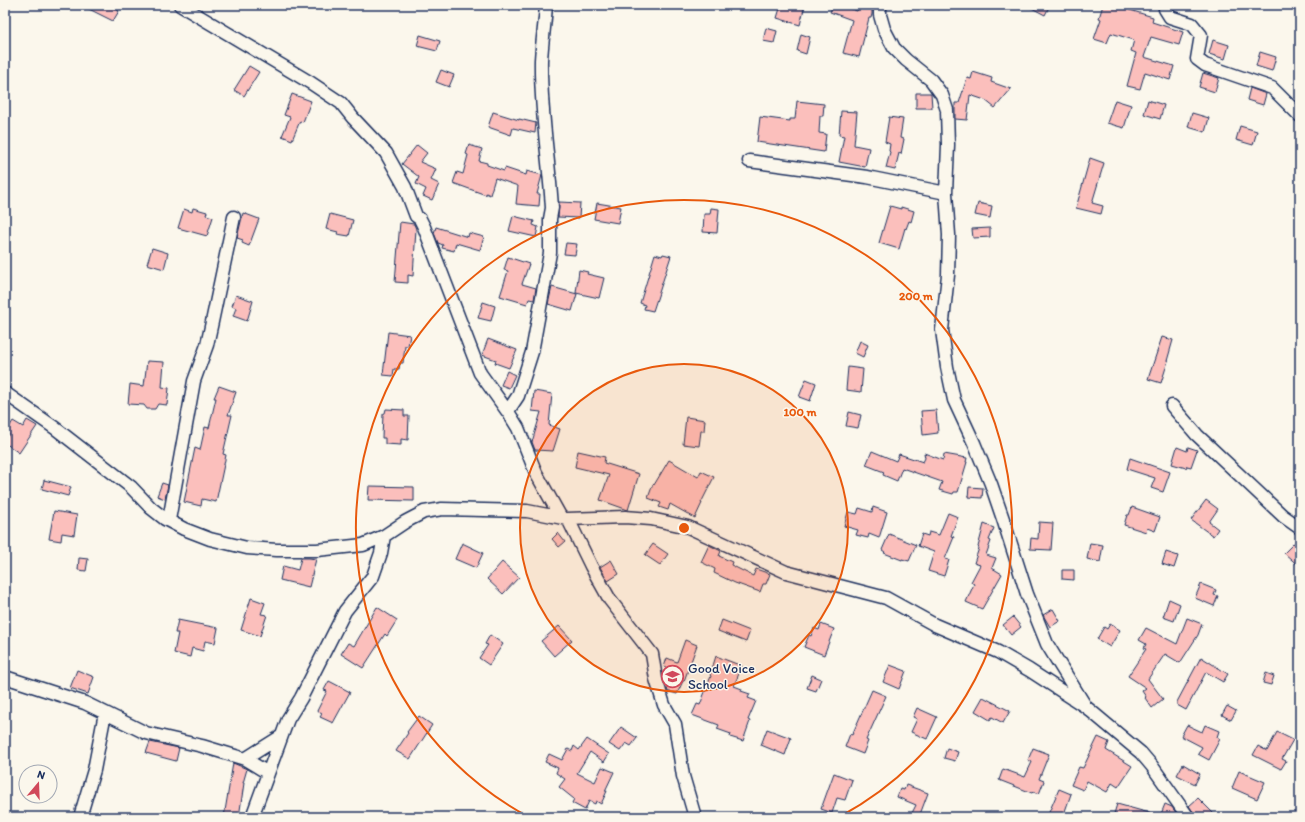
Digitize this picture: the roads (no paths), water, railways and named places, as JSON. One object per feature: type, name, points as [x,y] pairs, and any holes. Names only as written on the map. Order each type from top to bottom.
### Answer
[{"type":"street","points":[[180,5],[311,83],[341,103],[352,118],[386,153],[405,187],[416,216],[420,219],[424,227],[480,373],[508,411],[518,428],[536,473],[564,518],[610,600],[652,654],[656,679],[664,705],[675,724],[683,776],[695,817]]},
{"type":"street","points":[[508,411],[518,396],[532,352],[550,253],[550,219],[552,208],[544,130],[541,65],[546,5]]},
{"type":"street","points":[[880,5],[880,15],[884,29],[894,48],[906,60],[931,80],[942,95],[947,110],[948,146],[946,193],[949,235],[948,268],[942,330],[947,368],[954,400],[991,484],[1012,544],[1027,594],[1047,644],[1086,708]]},
{"type":"street","points":[[1166,5],[1165,9],[1170,17],[1192,24],[1201,35],[1197,59],[1205,65],[1272,88],[1300,116]]},
{"type":"street","points":[[749,161],[867,177],[946,193]]},
{"type":"street","points":[[169,520],[194,381],[212,322],[234,217]]},
{"type":"street","points":[[5,393],[55,428],[131,487],[151,508],[169,520],[184,529],[210,539],[247,548],[317,550],[363,545],[384,536],[405,522],[424,512],[442,509],[527,511],[564,518],[625,517],[651,519],[688,527],[786,572],[886,598],[935,625],[998,652],[1029,670],[1086,708],[1141,753],[1188,817]]},
{"type":"street","points":[[1172,406],[1197,436],[1284,516],[1300,528]]},
{"type":"street","points":[[252,817],[276,754],[280,737],[288,719],[301,698],[346,610],[373,576],[381,553],[384,536]]},
{"type":"street","points":[[5,677],[65,696],[105,712],[146,733],[208,748],[245,759],[268,773]]},
{"type":"street","points":[[80,817],[94,770],[105,712]]},
{"type":"street","points":[[245,759],[280,737]]},
{"type":"place","name":"Good Voice School","points":[[672,676]]}]
